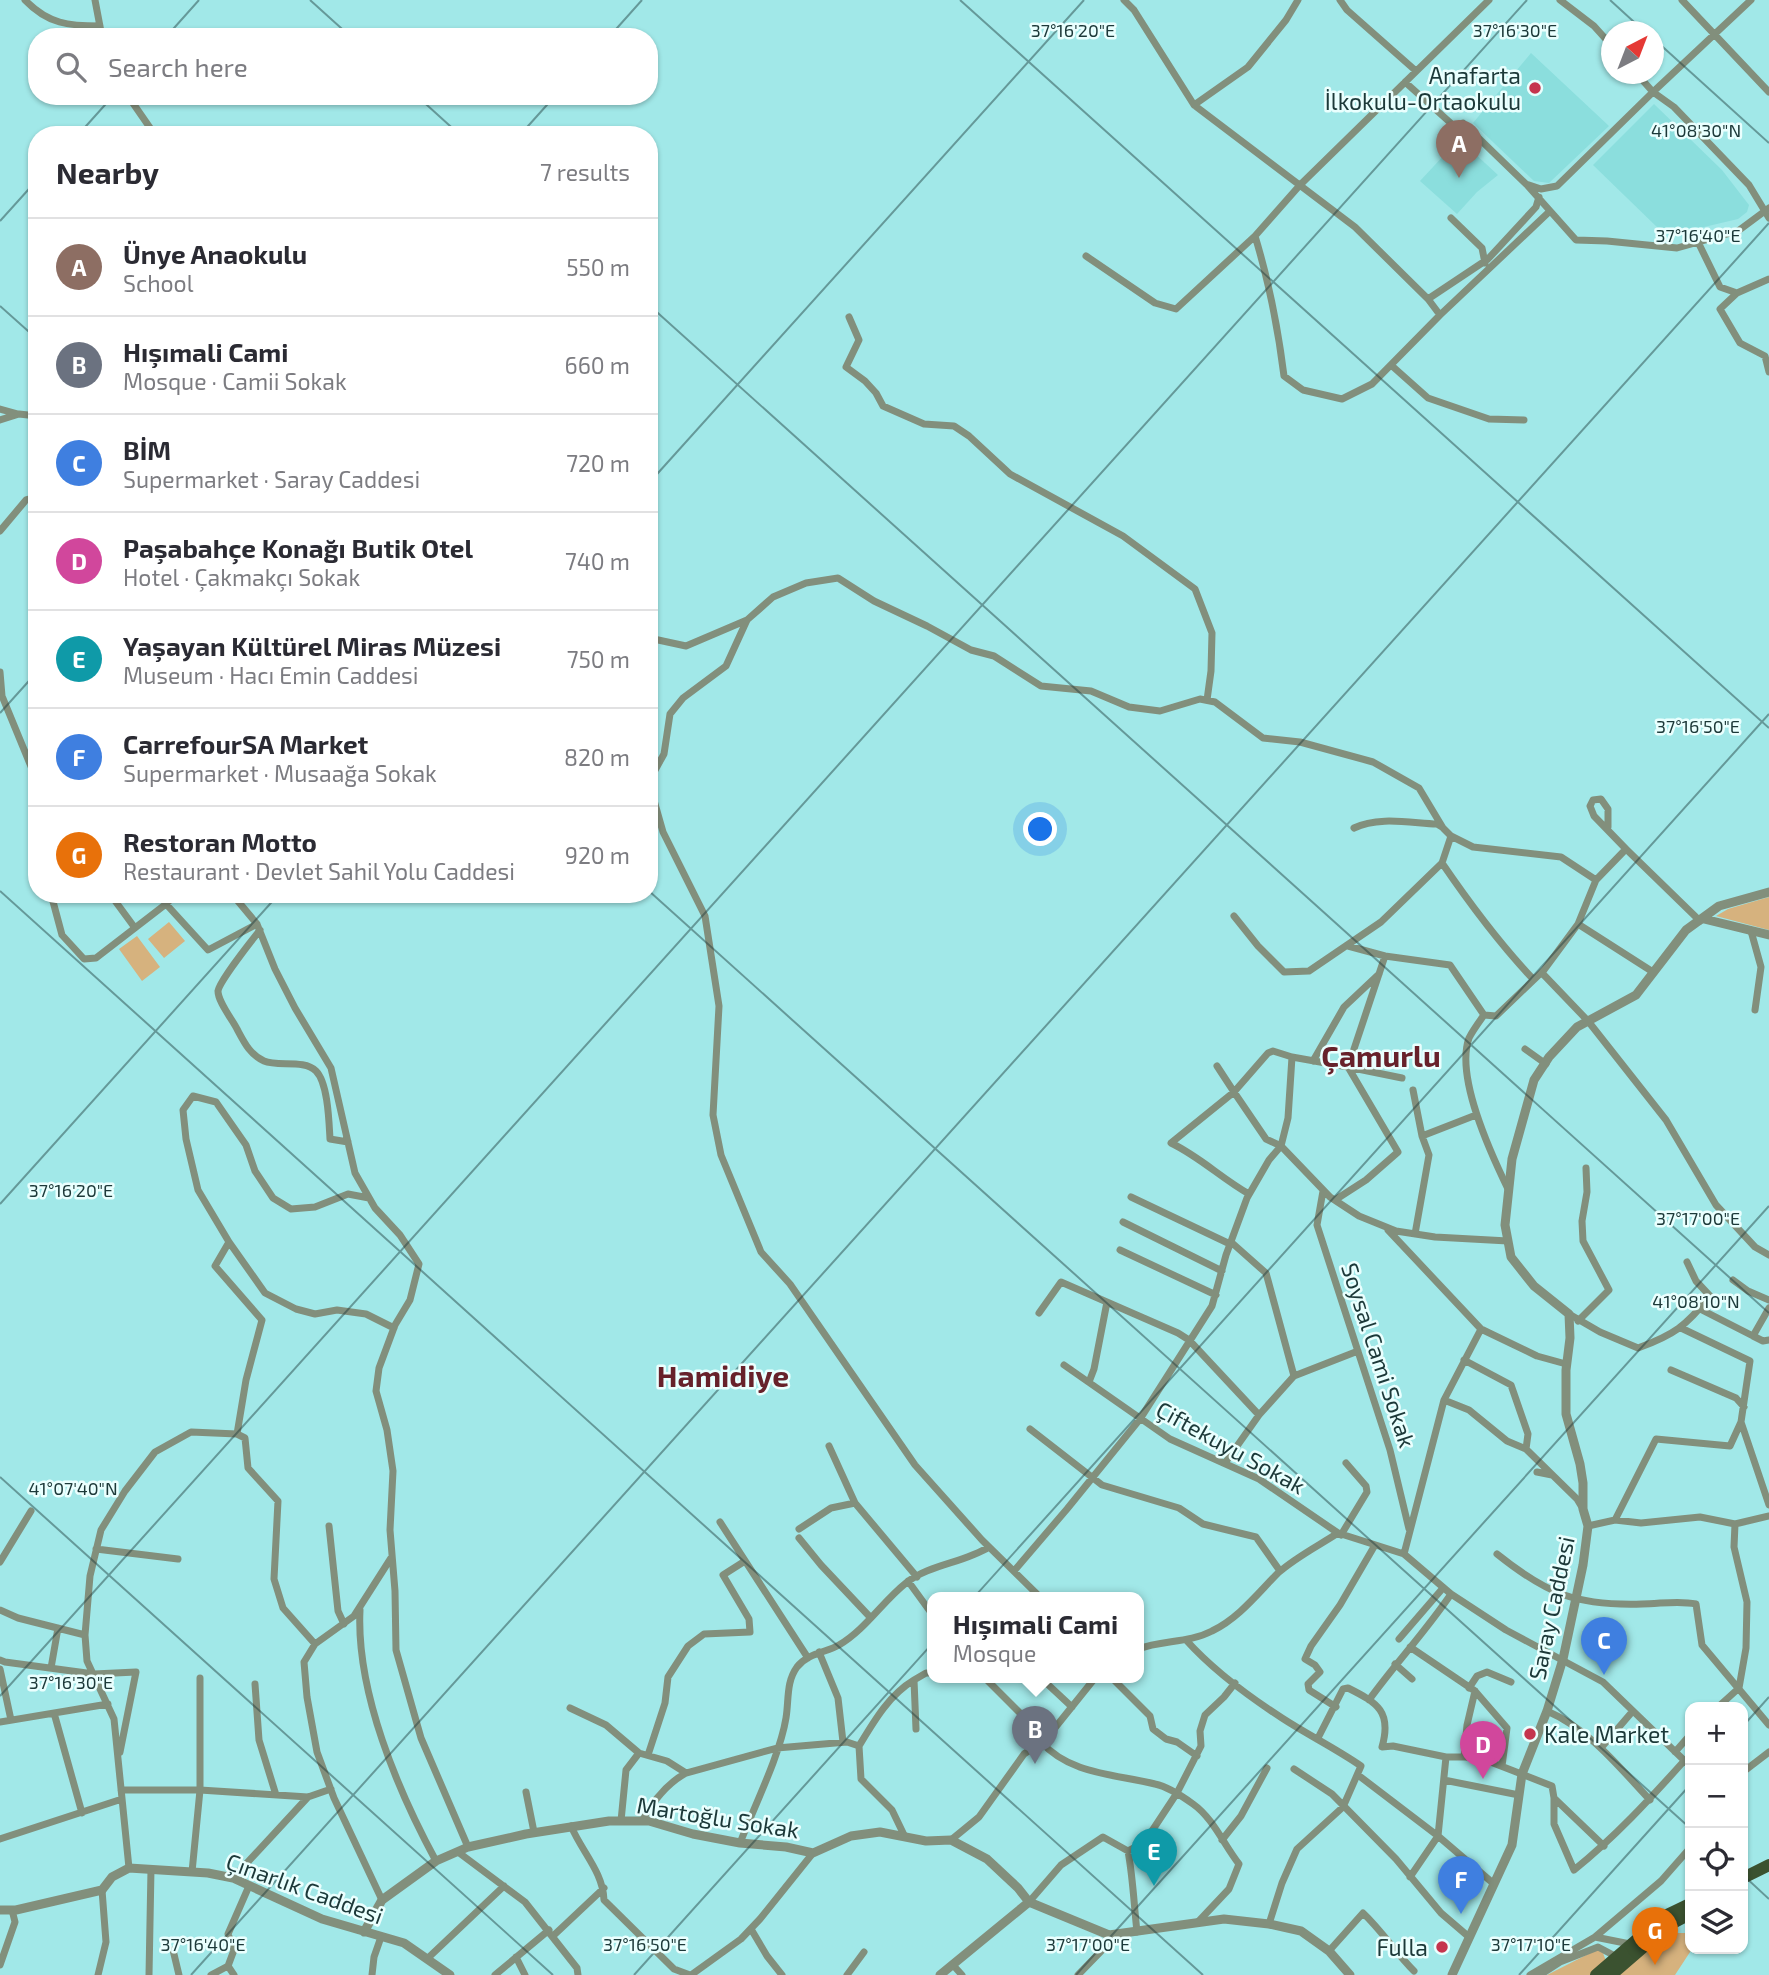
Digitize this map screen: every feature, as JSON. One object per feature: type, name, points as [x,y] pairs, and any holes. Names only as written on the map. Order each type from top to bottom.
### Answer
[{"type":"main road","points":[[1748,1876],[1769,1865]]},
{"type":"main road","points":[[1748,1884],[1769,1874]]},
{"type":"main road","points":[[1614,1962],[1663,1917],[1685,1906]]},
{"type":"main road","points":[[1596,1975],[1685,1916]]},
{"type":"street","points":[[25,0],[51,19],[67,26],[100,26],[95,0]]},
{"type":"street","points":[[1124,0],[1134,10],[1194,105],[1355,227],[1428,299],[1440,315]]},
{"type":"street","points":[[1194,105],[1248,67],[1286,20],[1298,0]]},
{"type":"street","points":[[1340,0],[1347,10],[1416,71]]},
{"type":"street","points":[[1086,256],[1155,303],[1177,309],[1255,236],[1300,185],[1489,0]]},
{"type":"street","points":[[1560,0],[1601,34]]},
{"type":"street","points":[[1682,0],[1769,92]]},
{"type":"street","points":[[1526,184],[1541,190],[1557,186],[1751,0]]},
{"type":"street","points":[[1405,82],[1454,126],[1463,123],[1526,184],[1576,240],[1678,248],[1738,231],[1768,212],[1749,185],[1674,107],[1645,84]]},
{"type":"street","points":[[134,105],[149,126]]},
{"type":"street","points":[[1428,299],[1488,259],[1536,207],[1541,190]]},
{"type":"street","points":[[1255,236],[1278,324],[1284,376],[1303,390],[1342,399],[1372,384],[1550,211]]},
{"type":"street","points":[[1451,218],[1482,248],[1484,274]]},
{"type":"street","points":[[1698,242],[1720,287],[1737,293]]},
{"type":"street","points":[[1769,279],[1737,293],[1720,309],[1740,343],[1767,358],[1769,372]]},
{"type":"street","points":[[849,317],[859,340],[846,367],[865,381],[876,393],[883,407],[924,424],[954,426],[969,436],[1010,474],[1123,536],[1195,589],[1212,633],[1207,700]]},
{"type":"street","points":[[1391,365],[1427,398],[1489,419],[1524,419]]},
{"type":"street","points":[[0,409],[28,415]]},
{"type":"street","points":[[0,420],[19,414]]},
{"type":"street","points":[[0,531],[28,499]]},
{"type":"street","points":[[658,640],[686,646],[747,620],[773,597],[806,583],[838,578],[874,601],[971,650],[994,656],[1041,686],[1091,691],[1129,708],[1160,711],[1200,698],[1215,702],[1263,738],[1300,742],[1373,762],[1419,788],[1443,828]]},
{"type":"street","points":[[658,765],[664,754],[670,714],[683,698],[726,666],[747,620]]},
{"type":"street","points":[[0,672],[2,696],[28,759]]},
{"type":"street","points":[[658,814],[663,832],[705,916],[719,1006],[713,1115],[721,1156],[761,1252],[806,1305],[915,1465],[989,1547],[1035,1592]]},
{"type":"street","points":[[1354,828],[1366,822],[1380,821],[1437,824],[1451,836],[1473,847],[1561,857],[1596,880]]},
{"type":"street","points":[[1608,827],[1626,849],[1702,920],[1769,935]]},
{"type":"street","points":[[1234,916],[1284,972],[1309,971],[1381,922],[1442,863],[1451,836]]},
{"type":"street","points":[[1484,1015],[1496,1016],[1542,973],[1578,924],[1596,880],[1626,849]]},
{"type":"street","points":[[1442,863],[1471,906],[1533,979]]},
{"type":"street","points":[[1687,1262],[1696,1281],[1710,1296],[1681,1328],[1638,1348],[1578,1321],[1534,1286],[1511,1257],[1505,1225],[1512,1159],[1534,1080],[1577,1027],[1636,995],[1686,930],[1719,906],[1769,892]]},
{"type":"street","points":[[53,903],[62,935],[84,959],[96,958],[166,904],[208,950],[258,927]]},
{"type":"street","points":[[117,903],[135,928]]},
{"type":"street","points":[[239,903],[258,927],[295,1008],[331,1068],[355,1173],[375,1208],[400,1235],[419,1264],[410,1300],[394,1328],[379,1368],[376,1391],[387,1430],[393,1471],[390,1530],[396,1650],[422,1738],[468,1847]]},
{"type":"street","points":[[1578,924],[1653,972]]},
{"type":"street","points":[[258,927],[234,967],[220,982],[218,994],[248,1050],[265,1062],[310,1068],[317,1072],[329,1115],[330,1139],[348,1142]]},
{"type":"street","points":[[1751,931],[1761,967],[1755,1010]]},
{"type":"street","points":[[1348,946],[1385,956],[1450,965],[1484,1015]]},
{"type":"street","points":[[1335,1200],[1366,1180],[1398,1153],[1348,1066],[1385,956]]},
{"type":"street","points":[[1313,1061],[1344,1007],[1380,973]]},
{"type":"street","points":[[1542,973],[1588,1021],[1666,1120],[1716,1205],[1755,1247],[1769,1255]]},
{"type":"street","points":[[1484,1015],[1469,1038],[1465,1060],[1476,1115],[1490,1153],[1508,1189]]},
{"type":"street","points":[[1525,1049],[1546,1064]]},
{"type":"street","points":[[1249,1194],[1212,1171],[1196,1156],[1171,1143],[1234,1092],[1268,1053],[1273,1051],[1402,1078]]},
{"type":"street","points":[[1014,1571],[1140,1419],[1212,1306],[1230,1243],[1249,1194],[1269,1160],[1281,1146],[1288,1118],[1292,1057]]},
{"type":"street","points":[[1217,1066],[1266,1139],[1281,1146],[1323,1191],[1359,1216],[1396,1231],[1508,1241]]},
{"type":"street","points":[[1413,1090],[1422,1136],[1429,1155],[1415,1234]]},
{"type":"street","points":[[369,1198],[348,1194],[315,1207],[291,1209],[273,1198],[255,1171],[246,1145],[216,1102],[193,1096],[183,1110],[198,1190],[229,1242],[265,1293],[296,1309],[316,1314],[337,1310],[366,1314],[394,1328]]},
{"type":"street","points":[[1422,1136],[1476,1115]]},
{"type":"street","points":[[1578,1321],[1609,1290],[1583,1241],[1586,1168]]},
{"type":"street","name":"Soysal Cami Sokak","points":[[1323,1191],[1317,1225],[1390,1450],[1410,1532]]},
{"type":"street","points":[[1132,1196],[1230,1243],[1266,1273],[1294,1376]]},
{"type":"street","points":[[1123,1222],[1222,1271]]},
{"type":"street","points":[[1385,1226],[1481,1329],[1537,1356],[1566,1364]]},
{"type":"street","points":[[229,1242],[215,1266],[261,1320],[246,1380],[237,1434]]},
{"type":"street","points":[[1120,1250],[1216,1295]]},
{"type":"street","points":[[1733,1280],[1748,1291],[1769,1300]]},
{"type":"street","points":[[1039,1313],[1061,1282],[1178,1333],[1189,1340],[1259,1415]]},
{"type":"street","points":[[1089,1382],[1107,1302]]},
{"type":"street","points":[[1753,1336],[1769,1308]]},
{"type":"street","points":[[1700,1309],[1763,1341],[1769,1340]]},
{"type":"street","name":"Saray Caddesi","points":[[1452,1975],[1512,1845],[1522,1774],[1547,1711],[1563,1659],[1576,1599],[1588,1526],[1583,1509],[1580,1464],[1566,1414],[1569,1314]]},
{"type":"street","points":[[1615,1520],[1656,1439],[1730,1446],[1741,1422],[1750,1361],[1681,1328]]},
{"type":"street","points":[[1404,1554],[1444,1400],[1481,1329]]},
{"type":"street","points":[[1225,1463],[1259,1415],[1294,1376],[1358,1351]]},
{"type":"street","points":[[1464,1360],[1511,1385],[1528,1433],[1526,1449]]},
{"type":"street","name":"Çiftekuyu Sokak","points":[[1064,1365],[1140,1419],[1190,1450],[1259,1479],[1339,1534],[1404,1554],[1451,1594],[1506,1630],[1603,1682],[1685,1762]]},
{"type":"street","points":[[1671,1370],[1736,1398],[1744,1407]]},
{"type":"street","points":[[1444,1400],[1469,1410],[1507,1441],[1526,1449],[1577,1499],[1583,1509]]},
{"type":"street","points":[[1741,1422],[1769,1505]]},
{"type":"street","points":[[1030,1429],[1102,1485],[1179,1508],[1203,1524],[1256,1537],[1280,1571]]},
{"type":"street","points":[[0,1910],[12,1910],[102,1890],[112,1877],[129,1868],[114,1719],[87,1661],[85,1635],[90,1576],[101,1530],[125,1491],[155,1452],[191,1432],[237,1434],[245,1438],[248,1468],[278,1501],[274,1579],[283,1608],[315,1644]]},
{"type":"street","points":[[829,1446],[841,1478],[855,1503],[917,1577]]},
{"type":"street","points":[[1144,1647],[1186,1640],[1213,1631],[1231,1619],[1280,1571],[1339,1534],[1367,1492],[1366,1486],[1346,1463]]},
{"type":"street","points":[[1538,1472],[1552,1475]]},
{"type":"street","points":[[799,1529],[831,1508],[855,1503]]},
{"type":"street","points":[[0,1562],[31,1511]]},
{"type":"street","points":[[1588,1526],[1615,1520],[1641,1523],[1700,1517],[1735,1524],[1769,1516]]},
{"type":"street","points":[[720,1522],[808,1658]]},
{"type":"street","points":[[1724,1702],[1739,1689],[1746,1648],[1747,1602],[1734,1548],[1735,1524]]},
{"type":"street","points":[[329,1526],[338,1611],[344,1624]]},
{"type":"street","points":[[799,1538],[870,1617]]},
{"type":"street","points":[[1336,1707],[1308,1690],[1307,1684],[1320,1672],[1306,1659],[1311,1646],[1340,1605],[1375,1545]]},
{"type":"street","points":[[740,1843],[778,1748],[786,1719],[790,1679],[799,1665],[808,1658],[840,1644],[908,1581],[989,1547]]},
{"type":"street","points":[[96,1549],[177,1559]]},
{"type":"street","points":[[1497,1554],[1533,1582],[1558,1595],[1602,1603],[1696,1604],[1702,1645],[1769,1725]]},
{"type":"street","points":[[364,1932],[382,1900],[317,1752],[304,1662],[315,1644],[354,1616],[392,1556]]},
{"type":"street","points":[[648,1755],[665,1703],[668,1677],[688,1646],[704,1634],[750,1632],[749,1619],[723,1575],[745,1561]]},
{"type":"street","points":[[908,1581],[927,1607]]},
{"type":"street","points":[[1399,1639],[1443,1588]]},
{"type":"street","points":[[1369,1700],[1451,1594]]},
{"type":"street","points":[[360,1607],[359,1623],[368,1690],[388,1758],[411,1814],[436,1861]]},
{"type":"street","points":[[0,1610],[18,1618],[85,1635]]},
{"type":"street","points":[[51,1668],[58,1628]]},
{"type":"street","points":[[1186,1640],[1207,1663],[1283,1719],[1361,1766],[1343,1807],[1297,1849],[1282,1883],[1269,1924]]},
{"type":"street","points":[[1410,1647],[1472,1689],[1507,1728],[1502,1766]]},
{"type":"street","points":[[819,1653],[838,1698],[843,1742]]},
{"type":"street","points":[[0,1660],[94,1674],[136,1672],[118,1760]]},
{"type":"street","points":[[1395,1664],[1412,1679]]},
{"type":"street","points":[[0,1669],[11,1720]]},
{"type":"street","points":[[1464,1757],[1472,1689],[1477,1676],[1487,1672],[1511,1682]]},
{"type":"street","points":[[905,1837],[892,1810],[861,1779],[859,1746],[875,1719],[901,1688],[927,1673]]},
{"type":"street","points":[[192,1872],[200,1790],[200,1678]]},
{"type":"street","points":[[914,1680],[916,1729]]},
{"type":"street","points":[[990,1683],[1043,1740],[1051,1754],[1074,1766],[1102,1775],[1158,1784],[1196,1806],[1239,1864],[1229,1889],[1197,1923]]},
{"type":"street","points":[[1047,1683],[1072,1706]]},
{"type":"street","points":[[1091,1683],[1043,1740],[1024,1755],[979,1817],[951,1840],[987,1859],[1029,1902],[1109,1935],[1224,1919],[1269,1924],[1301,1931],[1329,1951],[1350,1975]]},
{"type":"street","points":[[1117,1683],[1150,1716],[1153,1729],[1197,1756]]},
{"type":"street","points":[[1128,1851],[1144,1843],[1177,1793],[1201,1746],[1200,1731],[1205,1715],[1235,1683]]},
{"type":"street","points":[[255,1685],[259,1740],[276,1795]]},
{"type":"street","points":[[1318,1738],[1343,1689],[1348,1688],[1379,1707],[1387,1730],[1382,1747],[1393,1746],[1446,1757],[1464,1757],[1502,1766],[1552,1786],[1554,1824],[1574,1870],[1604,1846],[1686,1765]]},
{"type":"street","points":[[0,1722],[107,1704]]},
{"type":"street","points":[[570,1708],[606,1725],[639,1752],[667,1761],[686,1773]]},
{"type":"street","points":[[1547,1711],[1564,1718],[1601,1748],[1650,1800]]},
{"type":"street","points":[[1601,1748],[1632,1712]]},
{"type":"street","points":[[54,1713],[82,1813]]},
{"type":"street","points":[[1675,1752],[1685,1741]]},
{"type":"street","points":[[642,1821],[653,1802],[674,1780],[686,1773],[778,1748],[843,1742],[859,1746]]},
{"type":"street","points":[[621,1821],[626,1770],[639,1752]]},
{"type":"street","points":[[1748,1768],[1769,1752]]},
{"type":"street","points":[[1410,1877],[1438,1836],[1446,1757]]},
{"type":"street","points":[[1222,1840],[1241,1816],[1267,1768]]},
{"type":"street","points":[[1294,1769],[1318,1783],[1410,1877],[1441,1913],[1469,1937]]},
{"type":"street","points":[[1358,1776],[1438,1836],[1494,1884]]},
{"type":"street","points":[[1444,1780],[1519,1795]]},
{"type":"street","points":[[121,1790],[200,1790],[308,1797],[331,1789]]},
{"type":"street","points":[[526,1792],[534,1832]]},
{"type":"street","points":[[233,1878],[308,1797]]},
{"type":"street","points":[[1554,1798],[1604,1846]]},
{"type":"street","points":[[0,1839],[122,1799]]},
{"type":"street","name":"Martoğlu Sokak","points":[[382,1900],[436,1861],[468,1847],[571,1826],[649,1821],[693,1834],[813,1853],[851,1836],[880,1832],[926,1841],[951,1840]]},
{"type":"street","points":[[571,1826],[592,1861],[604,1888],[604,1900],[674,1969],[691,1975],[741,1939],[813,1853]]},
{"type":"street","points":[[940,1975],[1029,1902],[1061,1865],[1103,1838],[1128,1851]]},
{"type":"street","points":[[1128,1851],[1134,1880],[1137,1932]]},
{"type":"street","points":[[458,1852],[525,1902],[578,1968],[578,1975]]},
{"type":"street","points":[[1530,1975],[1595,1937],[1661,1881],[1685,1854]]},
{"type":"street","name":"Çınarlık Caddesi","points":[[129,1868],[233,1878],[322,1919],[404,1943],[450,1975]]},
{"type":"street","points":[[149,1975],[151,1869]]},
{"type":"street","points":[[211,1975],[228,1966],[234,1950],[228,1934],[249,1886]]},
{"type":"street","points":[[428,1958],[504,1886]]},
{"type":"street","points":[[495,1975],[551,1933],[604,1888]]},
{"type":"street","points":[[97,1975],[106,1942],[102,1890]]},
{"type":"street","points":[[0,1965],[15,1922],[12,1910]]},
{"type":"street","points":[[1329,1951],[1363,1913],[1416,1974]]},
{"type":"street","points":[[751,1929],[782,1975]]},
{"type":"street","points":[[1078,1975],[1108,1944],[1109,1935]]},
{"type":"street","points":[[372,1975],[381,1937]]},
{"type":"street","points":[[1595,1937],[1631,1944]]},
{"type":"street","points":[[1540,1975],[1560,1962],[1598,1947],[1614,1962]]},
{"type":"street","points":[[173,1950],[179,1975]]},
{"type":"street","points":[[847,1975],[864,1952]]},
{"type":"street","points":[[516,1957],[525,1975]]},
{"type":"street","points":[[953,1965],[962,1975]]},
{"type":"street","points":[[228,1966],[234,1975]]},
{"type":"shaded area","name":"Anafarta İlkokulu-Ortaokulu","points":[[1531,53],[1609,126],[1549,183],[1534,181],[1473,123]]},
{"type":"shaded area","points":[[1654,104],[1722,170],[1749,205],[1747,212],[1738,219],[1704,227],[1660,230],[1593,165]]},
{"type":"shaded area","points":[[1459,139],[1498,175],[1477,192],[1457,214],[1420,181]]},
{"type":"shaded area","points":[[1769,897],[1769,930],[1716,916],[1728,909]]},
{"type":"shaded area","points":[[169,922],[185,941],[164,958],[148,939]]},
{"type":"shaded area","points":[[137,936],[160,967],[142,981],[119,949]]},
{"type":"shaded area","points":[[1662,1933],[1685,1933],[1685,1954],[1689,1954],[1675,1975],[1619,1975]]},
{"type":"shaded area","points":[[1598,1949],[1606,1961],[1590,1975],[1547,1975]]},
{"type":"place","name":"Anafarta İlkokulu-Ortaokulu","points":[[1535,88]]},
{"type":"place","name":"Ünye Anaokulu","points":[[1459,178]]},
{"type":"place","name":"BİM","points":[[1604,1675]]},
{"type":"place","name":"Kale Market","points":[[1530,1734]]},
{"type":"place","name":"Hışımali Cami","points":[[1035,1764]]},
{"type":"place","name":"Paşabahçe Konağı Butik Otel","points":[[1483,1779]]},
{"type":"place","name":"Yaşayan Kültürel Miras Müzesi","points":[[1154,1886]]},
{"type":"place","name":"CarrefourSA Market","points":[[1461,1914]]},
{"type":"place","name":"Fulla","points":[[1442,1947]]},
{"type":"place","name":"Restoran Motto","points":[[1655,1965]]},
{"type":"district","name":"Çamurlu","points":[[1381,1055]]},
{"type":"district","name":"Hamidiye","points":[[723,1375]]}]
